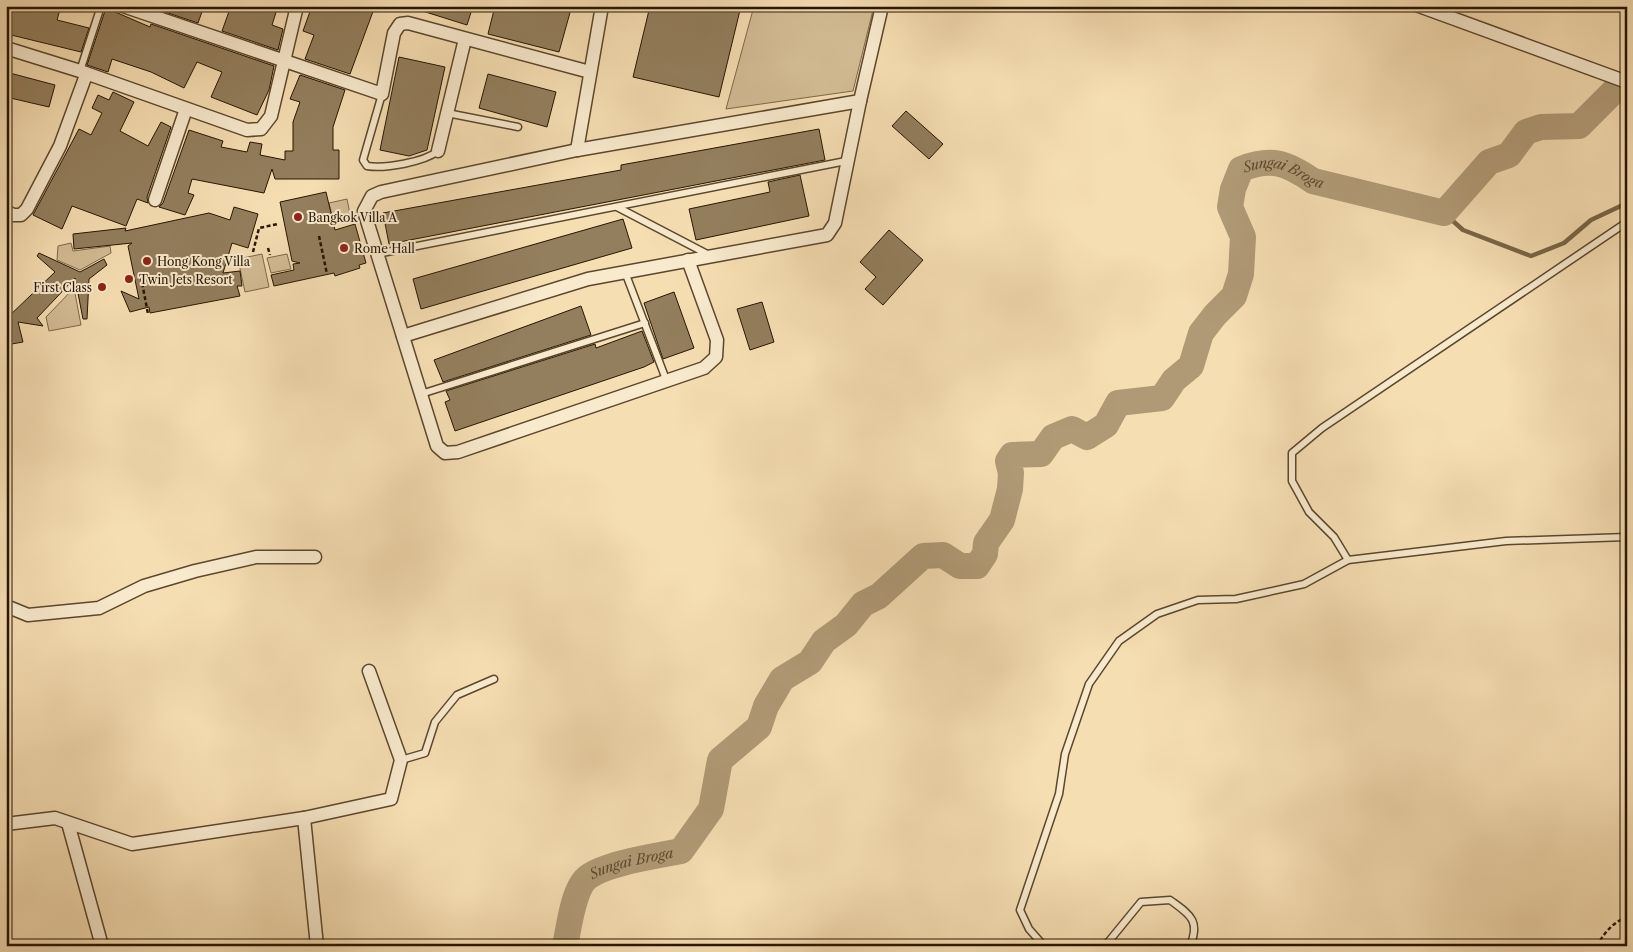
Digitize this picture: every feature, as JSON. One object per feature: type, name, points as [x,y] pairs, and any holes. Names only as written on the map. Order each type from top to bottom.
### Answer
[{"type":"street","points":[[123,6],[382,94],[394,33],[400,24],[408,23],[590,72]]},
{"type":"street","points":[[6,48],[247,130],[261,129],[271,116],[286,60],[297,6]]},
{"type":"street","points":[[403,336],[588,279],[827,235],[834,224],[846,161],[882,6]]},
{"type":"street","points":[[1419,6],[1627,82]]},
{"type":"street","points":[[577,150],[590,72],[598,7]]},
{"type":"street","points":[[438,151],[465,39]]},
{"type":"street","points":[[6,211],[13,215],[21,215],[27,209],[60,146],[83,73]]},
{"type":"street","points":[[688,260],[717,340],[716,357],[704,368],[458,452],[445,453],[437,446],[364,211],[372,196],[577,150],[860,101]]},
{"type":"street","points":[[155,200],[186,109]]},
{"type":"street","points":[[6,606],[28,615],[99,608],[144,586],[195,571],[256,557],[315,557]]},
{"type":"street","points":[[6,824],[55,818],[132,844],[304,818],[391,799],[401,760],[369,671]]},
{"type":"street","points":[[304,818],[317,946]]},
{"type":"street","points":[[68,823],[102,946]]},
{"type":"lane","points":[[83,73],[101,6]]},
{"type":"lane","points":[[382,94],[363,160],[367,166],[379,168],[431,156],[438,151]]},
{"type":"lane","points":[[447,113],[518,127]]},
{"type":"lane","points":[[377,254],[846,161]]},
{"type":"lane","points":[[617,207],[712,256]]},
{"type":"lane","points":[[1348,560],[1334,537],[1309,512],[1292,481],[1292,453],[1322,428],[1627,222]]},
{"type":"lane","points":[[625,272],[667,382]]},
{"type":"lane","points":[[420,394],[645,323]]},
{"type":"lane","points":[[1044,946],[1029,929],[1020,910],[1059,794],[1065,754],[1089,684],[1119,641],[1157,614],[1198,600],[1236,600],[1304,584],[1348,560],[1506,541],[1627,537]]},
{"type":"lane","points":[[401,760],[425,753],[435,722],[457,694],[494,679]]},
{"type":"lane","points":[[1105,946],[1141,902],[1170,900],[1191,916],[1196,932],[1190,946]]},
{"type":"path","points":[[253,252],[259,228],[278,224]]},
{"type":"path","points":[[319,236],[327,274]]},
{"type":"path","points":[[268,248],[270,255]]},
{"type":"path","points":[[140,276],[148,314]]},
{"type":"path","points":[[1597,946],[1604,933],[1620,920],[1627,917]]},
{"type":"shaded area","points":[[754,6],[874,6],[853,91],[726,109]]},
{"type":"shaded area","points":[[347,199],[351,219],[334,223],[329,203]]},
{"type":"shaded area","points":[[71,243],[73,251],[110,246],[111,253],[80,270],[57,260],[58,246]]},
{"type":"shaded area","points":[[262,254],[269,287],[245,292],[238,259]]},
{"type":"shaded area","points":[[287,254],[291,269],[271,273],[267,258]]},
{"type":"shaded area","points":[[74,288],[81,325],[49,331],[46,317]]},
{"type":"building","points":[[6,6],[61,6],[57,20],[89,28],[81,52],[7,34],[10,22],[6,21]]},
{"type":"building","points":[[157,6],[204,6],[198,23],[156,9]]},
{"type":"building","points":[[231,6],[278,6],[272,25],[283,29],[278,50],[222,31]]},
{"type":"building","points":[[312,6],[375,6],[350,74],[305,59],[314,35],[303,31]]},
{"type":"building","points":[[417,6],[473,6],[467,25],[416,9]]},
{"type":"building","points":[[495,6],[560,6],[571,9],[559,52],[488,34]]},
{"type":"building","points":[[650,6],[741,6],[719,97],[633,77]]},
{"type":"building","points":[[106,8],[150,27],[151,24],[274,66],[269,90],[257,115],[211,97],[222,72],[197,62],[184,88],[151,72],[112,59],[108,72],[87,65]]},
{"type":"building","points":[[399,57],[445,67],[427,150],[409,156],[380,150]]},
{"type":"building","points":[[6,72],[55,85],[49,107],[6,97]]},
{"type":"building","points":[[488,74],[556,92],[547,127],[479,108]]},
{"type":"building","points":[[300,75],[345,90],[333,127],[333,150],[339,150],[339,179],[275,179],[272,169],[264,193],[192,179],[188,193],[194,195],[185,215],[159,207],[163,203],[189,130],[223,141],[221,147],[247,152],[250,142],[262,144],[260,155],[285,160],[285,151],[293,151],[293,122],[300,102],[290,99]]},
{"type":"building","points":[[113,92],[134,102],[120,131],[148,146],[161,122],[171,127],[147,197],[148,203],[137,199],[126,226],[72,206],[62,229],[33,215],[79,129],[91,135],[102,113],[92,108],[98,95],[109,100]]},
{"type":"building","points":[[906,111],[943,144],[929,159],[892,126]]},
{"type":"building","points":[[819,129],[825,160],[389,244],[383,213],[621,170],[621,165]]},
{"type":"building","points":[[800,175],[809,216],[696,240],[689,209],[770,192],[768,182]]},
{"type":"building","points":[[326,192],[335,230],[355,224],[366,263],[359,265],[360,268],[335,276],[334,273],[274,286],[271,275],[294,270],[293,264],[300,263],[292,261],[280,202]]},
{"type":"building","points":[[234,207],[258,214],[248,248],[232,243],[223,273],[240,271],[242,286],[237,286],[240,296],[150,313],[149,307],[130,312],[121,291],[139,299],[128,246],[132,243],[74,249],[73,234],[126,228],[125,231],[209,213],[230,220]]},
{"type":"building","points":[[623,219],[632,248],[421,309],[413,279]]},
{"type":"building","points":[[889,230],[923,260],[883,305],[865,289],[876,277],[860,262]]},
{"type":"building","points":[[39,253],[80,272],[104,259],[107,265],[89,279],[87,319],[83,319],[75,278],[37,318],[43,326],[18,322],[23,342],[6,345],[6,319],[55,272],[37,256]]},
{"type":"building","points":[[674,292],[694,348],[663,359],[644,303]]},
{"type":"building","points":[[762,302],[774,342],[750,350],[737,309]]},
{"type":"building","points":[[581,306],[591,335],[443,382],[434,360]]},
{"type":"building","points":[[642,331],[654,362],[455,431],[445,402],[450,400],[446,391],[595,344],[596,348]]},
{"type":"waterway","name":"Sungai Broga","points":[[565,946],[572,909],[583,882],[596,872],[607,868],[681,851],[711,809],[720,760],[759,727],[766,706],[782,679],[810,662],[824,641],[846,625],[863,604],[879,596],[923,556],[943,555],[960,566],[977,566],[985,554],[986,543],[1002,520],[1010,489],[1011,473],[1008,461],[1012,455],[1041,454],[1053,437],[1072,429],[1087,437],[1106,425],[1118,403],[1162,398],[1174,380],[1191,366],[1201,333],[1215,315],[1234,296],[1241,274],[1243,237],[1230,207],[1233,189],[1241,169],[1262,163],[1279,164],[1287,166],[1313,181],[1444,213],[1489,162],[1509,155],[1526,132],[1541,127],[1579,126],[1616,89]]},
{"type":"waterway","points":[[1444,213],[1463,230],[1531,256],[1564,243],[1591,220],[1627,203]]},
{"type":"place","name":"Bangkok Villa A","points":[[298,217]]},
{"type":"place","name":"Rome Hall","points":[[344,248]]},
{"type":"place","name":"Hong Kong Villa","points":[[147,261]]},
{"type":"place","name":"Twin Jets Resort","points":[[129,279]]},
{"type":"place","name":"First Class","points":[[102,287]]}]
